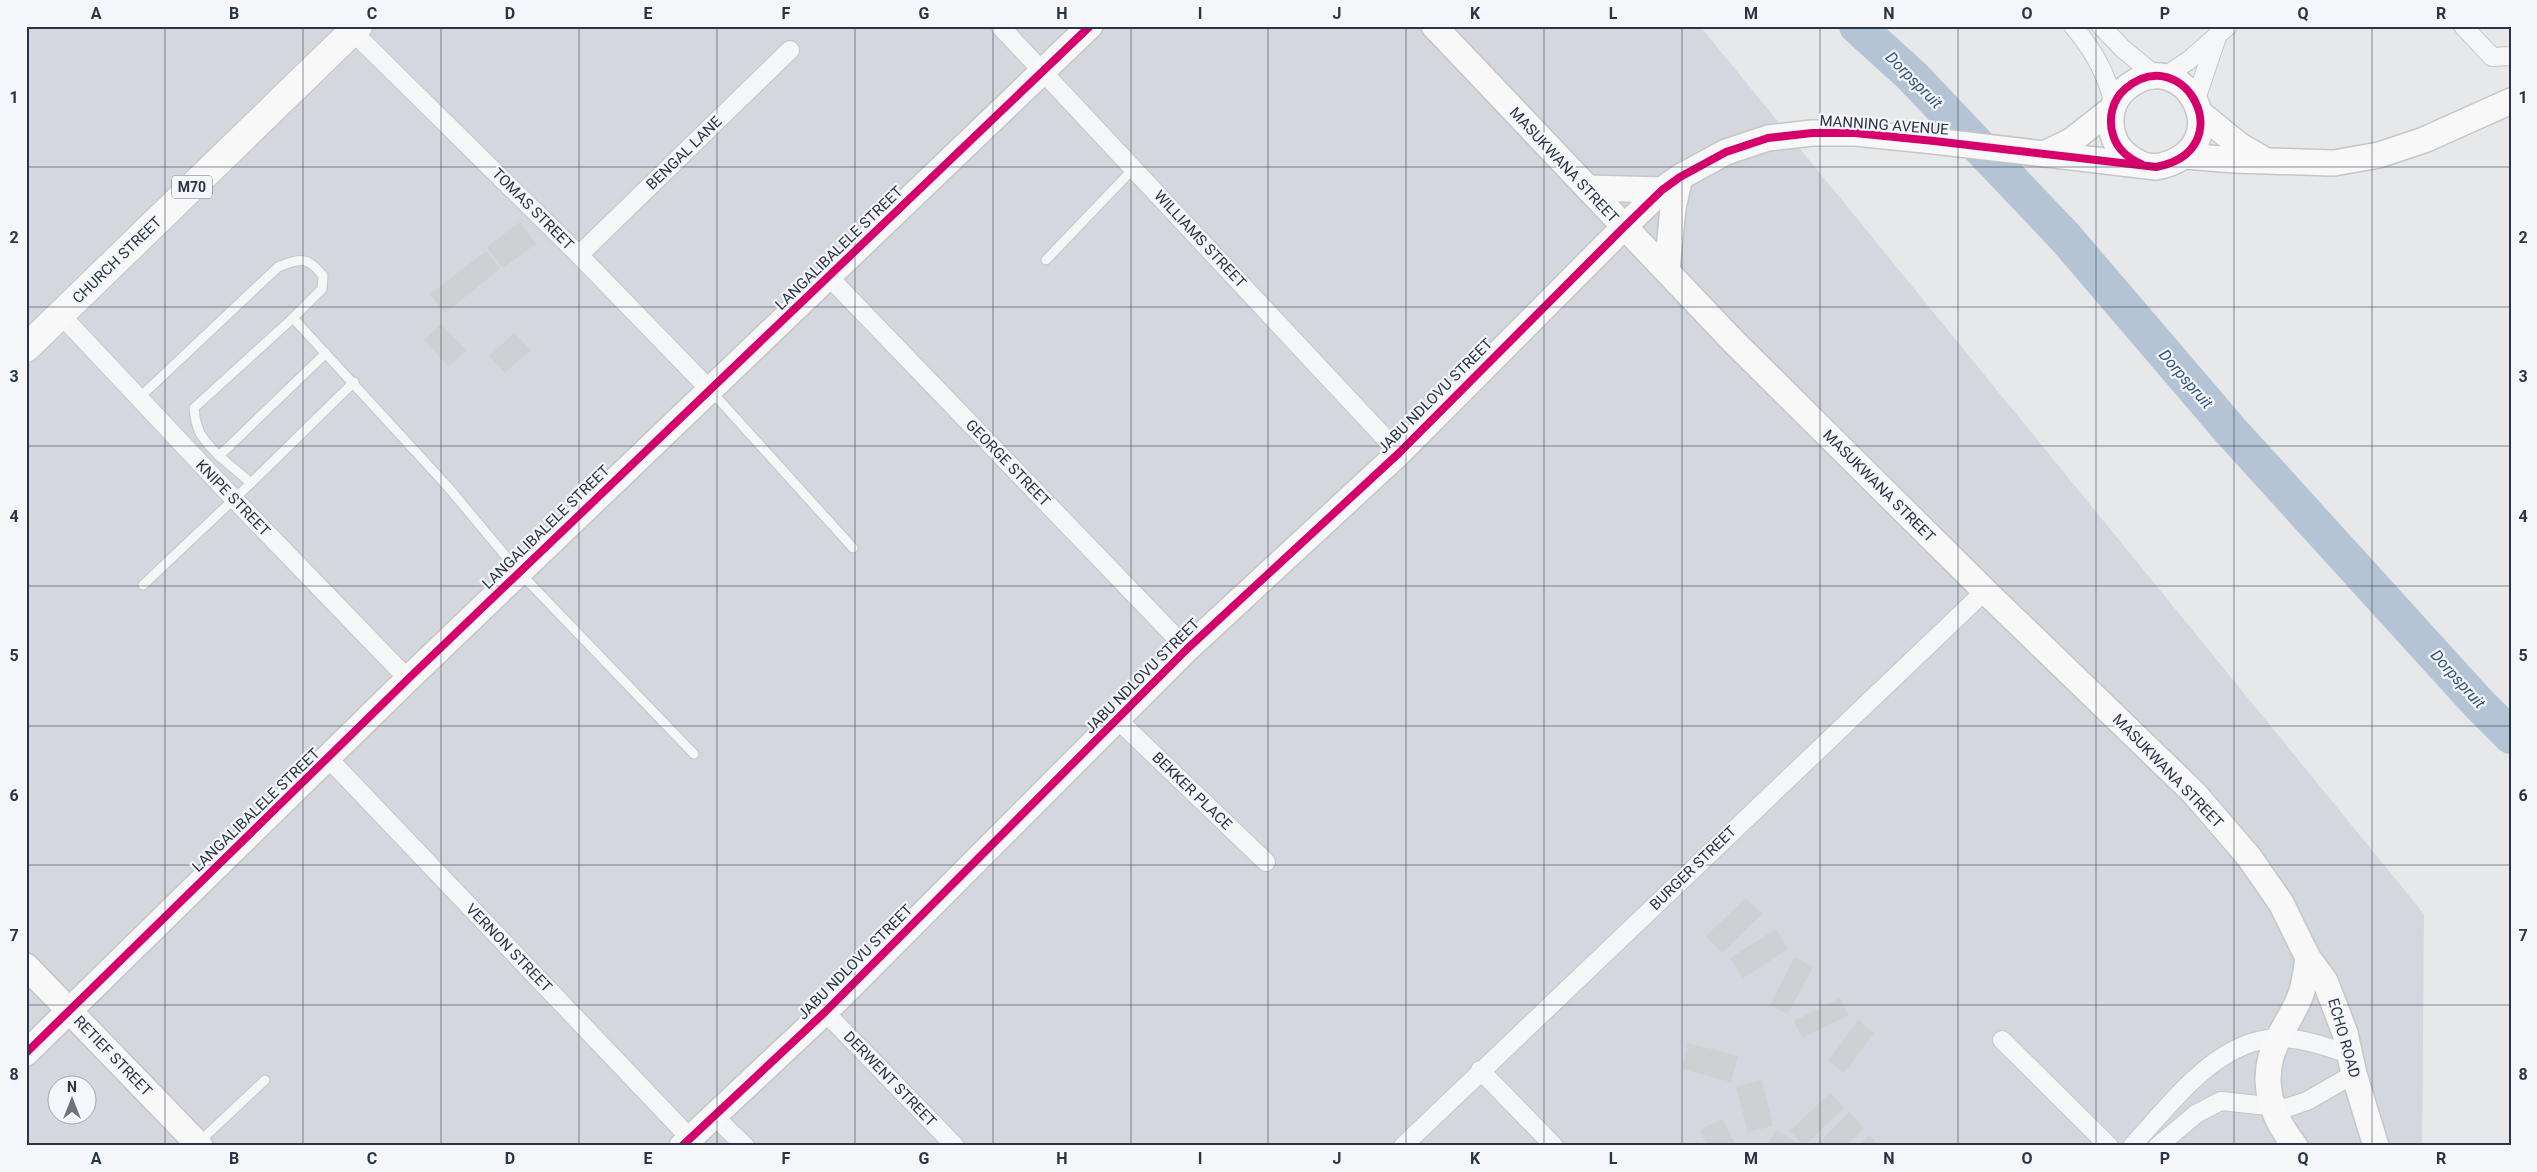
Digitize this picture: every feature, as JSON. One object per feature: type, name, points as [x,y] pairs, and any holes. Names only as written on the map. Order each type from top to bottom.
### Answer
[{"type":"main road","name":"CHURCH STREET","points":[[26,348],[355,29]]},
{"type":"street","name":"WILLIAMS STREET","points":[[1000,26],[1399,453]]},
{"type":"street","name":"LANGALIBALELE STREET","points":[[26,1053],[408,679],[1090,26]]},
{"type":"street","name":"MASUKWANA STREET","points":[[1434,26],[1588,188],[1623,228],[1667,270],[1734,342],[1985,591],[2194,793],[2249,857],[2271,888],[2281,903],[2308,958]]},
{"type":"street","points":[[2073,26],[2095,54],[2109,82],[2113,107],[2110,123],[2113,136],[2119,148],[2129,158],[2141,164],[2156,167],[2172,164],[2185,156],[2196,144],[2198,137],[2198,106],[2222,32]]},
{"type":"street","points":[[2101,26],[2123,49],[2160,76],[2179,82],[2198,106],[2234,141],[2263,159]]},
{"type":"street","points":[[2463,26],[2492,57],[2511,56]]},
{"type":"street","name":"TOMAS STREET","points":[[355,29],[710,390]]},
{"type":"street","points":[[2036,153],[2071,141],[2113,107],[2122,92],[2133,82],[2160,76],[2188,61],[2222,32]]},
{"type":"street","name":"BENGAL LANE","points":[[579,255],[790,50]]},
{"type":"street","points":[[2185,156],[2234,160],[2263,159],[2334,163],[2379,155],[2432,136],[2511,101]]},
{"type":"street","name":"MANNING AVENUE","points":[[1623,228],[1671,183],[1726,152],[1768,138],[1812,133],[1855,133],[2141,164]]},
{"type":"street","points":[[1588,188],[1671,183],[1673,208],[1667,270]]},
{"type":"street","name":"JABU NDLOVU STREET","points":[[686,1142],[825,1012],[1188,650],[1399,453],[1623,228]]},
{"type":"street","name":"GEORGE STREET","points":[[829,277],[1188,650]]},
{"type":"street","name":"KNIPE STREET","points":[[61,315],[235,500],[408,679]]},
{"type":"street","name":"BURGER STREET","points":[[1402,1146],[1985,591]]},
{"type":"street","name":"BEKKER PLACE","points":[[1118,720],[1266,862]]},
{"type":"street","name":"VERNON STREET","points":[[328,758],[686,1142]]},
{"type":"street","points":[[2295,1146],[2282,1129],[2271,1107],[2271,1057],[2302,991],[2308,958]]},
{"type":"street","name":"ECHO ROAD","points":[[2308,958],[2325,981],[2333,998],[2376,1146]]},
{"type":"street","name":"RETIEF STREET","points":[[26,966],[199,1145]]},
{"type":"street","name":"DERWENT STREET","points":[[825,1012],[955,1146]]},
{"type":"street","points":[[2132,1146],[2203,1072],[2222,1056],[2252,1042],[2279,1038],[2319,1044],[2352,1064],[2307,1101],[2286,1108],[2237,1101],[2221,1101],[2196,1114],[2158,1146]]},
{"type":"street","points":[[2002,1040],[2109,1146]]},
{"type":"street","points":[[1480,1070],[1554,1146]]},
{"type":"street","points":[[714,1116],[744,1146]]},
{"type":"lane","points":[[1046,260],[1134,168]]},
{"type":"lane","points":[[139,398],[278,267],[297,259],[314,264],[323,276],[322,288],[293,318],[194,408],[195,422],[200,436],[251,483]]},
{"type":"lane","points":[[293,318],[354,382],[492,537],[519,572],[694,754]]},
{"type":"lane","points":[[220,456],[326,353]]},
{"type":"lane","points":[[143,585],[235,500],[354,382]]},
{"type":"lane","points":[[710,390],[853,548]]},
{"type":"lane","points":[[199,1145],[265,1080]]},
{"type":"shaded area","points":[[26,26],[1700,26],[2424,914],[2422,1146],[26,1146]]},
{"type":"building","points":[[520,222],[536,244],[503,268],[487,247]]},
{"type":"building","points":[[486,251],[500,269],[445,313],[430,294]]},
{"type":"building","points":[[441,324],[466,350],[449,367],[424,340]]},
{"type":"building","points":[[514,333],[531,350],[505,373],[489,356]]},
{"type":"building","points":[[1746,898],[1762,914],[1722,953],[1706,936]]},
{"type":"building","points":[[1776,929],[1788,949],[1743,978],[1730,958]]},
{"type":"building","points":[[1795,957],[1813,967],[1788,1014],[1770,1005]]},
{"type":"building","points":[[1840,998],[1849,1015],[1802,1038],[1794,1021]]},
{"type":"building","points":[[1858,1020],[1874,1033],[1844,1073],[1828,1061]]},
{"type":"building","points":[[1688,1043],[1738,1056],[1731,1082],[1682,1069]]},
{"type":"building","points":[[1762,1080],[1773,1126],[1748,1132],[1736,1086]]},
{"type":"building","points":[[1830,1093],[1844,1108],[1804,1146],[1790,1131]]},
{"type":"building","points":[[1849,1112],[1864,1128],[1846,1146],[1815,1146]]},
{"type":"building","points":[[1722,1119],[1736,1146],[1707,1146],[1700,1130]]},
{"type":"building","points":[[1777,1130],[1799,1144],[1798,1146],[1766,1146]]},
{"type":"building","points":[[1869,1135],[1881,1146],[1858,1146]]},
{"type":"waterway","name":"Dorpspruit","points":[[1857,26],[1912,76],[2065,237],[2230,430],[2479,704],[2511,736]]},
{"type":"cycle path","points":[[26,1053],[408,679],[1090,26]]},
{"type":"cycle path","points":[[682,1146],[825,1012],[1187,649],[1399,453],[1623,228],[1662,190],[1680,177],[1726,152],[1768,138],[1812,133],[1855,133],[2156,167],[2182,157],[2197,140],[2200,121],[2196,102],[2184,87],[2167,77],[2147,77],[2125,89],[2117,99],[2112,110],[2111,123],[2117,145],[2127,156],[2141,164]]}]
